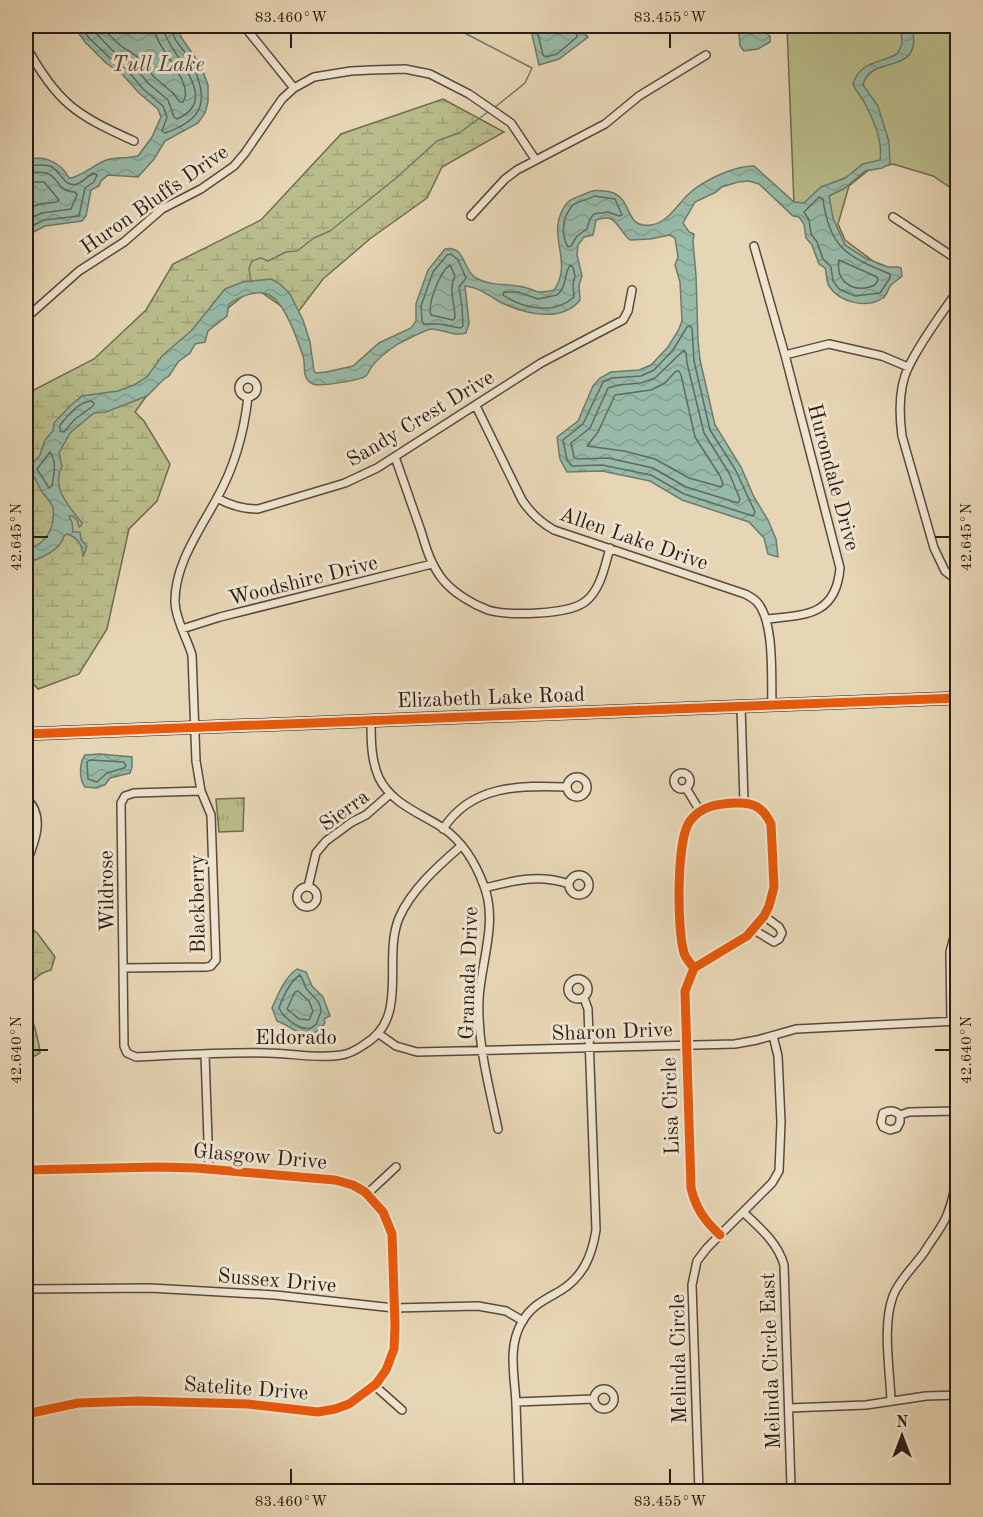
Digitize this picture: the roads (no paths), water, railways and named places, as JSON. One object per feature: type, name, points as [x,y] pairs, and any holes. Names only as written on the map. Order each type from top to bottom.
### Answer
[{"type":"street","points":[[245,26],[294,88]]},
{"type":"street","points":[[26,46],[52,90],[67,104],[89,120],[134,141]]},
{"type":"street","points":[[471,216],[505,179],[535,159],[605,124],[639,96],[706,55]]},
{"type":"street","name":"Huron Bluffs Drive","points":[[26,318],[79,272],[124,242],[162,209],[201,189],[234,166],[282,99],[294,88],[314,77],[351,71],[405,69],[430,74],[469,94],[511,123],[535,159]]},
{"type":"street","points":[[893,217],[957,260]]},
{"type":"street","name":"Hurondale Drive","points":[[754,246],[840,568],[835,591],[820,610],[803,615],[766,619]]},
{"type":"street","name":"Sandy Crest Drive","points":[[217,498],[228,505],[258,509],[345,483],[377,468],[541,363],[623,320],[628,311],[632,290]]},
{"type":"street","points":[[957,290],[908,367],[900,398],[902,436],[929,534],[942,574],[957,581]]},
{"type":"street","points":[[785,356],[829,344],[882,356],[908,367]]},
{"type":"street","points":[[201,791],[196,761],[192,655],[175,605],[176,589],[196,533],[217,498],[239,449],[248,397]]},
{"type":"street","name":"Allen Lake Drive","points":[[476,405],[522,500],[530,512],[542,523],[554,530],[745,594],[756,601],[766,619]]},
{"type":"street","points":[[395,457],[432,564],[443,581],[452,589],[489,610],[555,613],[585,603],[598,585],[610,548]]},
{"type":"street","name":"Woodshire Drive","points":[[182,629],[220,617],[432,564]]},
{"type":"street","points":[[766,619],[769,632],[772,705]]},
{"type":"street","name":"Elizabeth Lake Road","points":[[26,734],[957,698]]},
{"type":"street","points":[[741,706],[744,802]]},
{"type":"street","name":"Granada Drive","points":[[370,720],[374,762],[380,779],[390,794],[401,804],[443,829],[461,846],[474,862],[485,888],[489,904],[489,928],[479,999],[482,1052],[498,1129]]},
{"type":"street","points":[[443,829],[457,810],[472,799],[485,794],[523,787],[567,787]]},
{"type":"street","points":[[686,788],[700,811]]},
{"type":"street","name":"Wildrose","points":[[136,1057],[125,1055],[124,1046],[121,803],[123,794],[201,791]]},
{"type":"street","name":"Blackberry","points":[[123,969],[207,967],[212,966],[216,960],[211,815],[201,791]]},
{"type":"street","name":"Sierra","points":[[308,887],[316,853],[326,841],[366,815],[390,794]]},
{"type":"street","points":[[26,798],[34,806],[37,821],[34,845],[26,864]]},
{"type":"street","points":[[744,802],[759,807],[771,824],[774,887],[769,906],[754,930],[694,968],[685,955],[683,946],[680,853],[686,827],[700,811],[707,807],[744,802]]},
{"type":"street","points":[[379,1034],[391,1008],[392,944],[400,917],[416,892],[461,846]]},
{"type":"street","points":[[485,888],[524,878],[541,878],[569,884]]},
{"type":"street","points":[[754,930],[774,942],[779,939],[782,933],[779,927],[764,916]]},
{"type":"street","points":[[954,1022],[950,952],[957,922]]},
{"type":"street","name":"Lisa Circle","points":[[694,968],[685,991],[691,1188],[699,1213],[720,1235]]},
{"type":"street","points":[[519,1491],[513,1352],[519,1328],[531,1308],[571,1282],[582,1272],[593,1247],[596,1230],[588,1009],[584,998]]},
{"type":"street","name":"Sharon Drive","points":[[379,1034],[406,1051],[482,1052],[745,1043],[796,1029],[954,1022]]},
{"type":"street","name":"Eldorado","points":[[136,1057],[267,1053],[340,1055],[358,1049],[379,1034]]},
{"type":"street","points":[[744,1213],[772,1183],[779,1171],[781,1110],[778,1056],[773,1036]]},
{"type":"street","points":[[205,1054],[208,1169]]},
{"type":"street","points":[[891,1401],[889,1311],[901,1280],[923,1254],[946,1218],[957,1181],[956,1111],[909,1112],[900,1115]]},
{"type":"street","name":"Glasgow Drive","points":[[26,1170],[158,1167],[208,1169],[335,1180],[353,1185],[367,1194],[383,1212],[392,1234],[394,1308]]},
{"type":"street","points":[[367,1194],[396,1167]]},
{"type":"street","name":"Melinda Circle","points":[[699,1491],[692,1285],[698,1261],[707,1248],[744,1213]]},
{"type":"street","name":"Melinda Circle East","points":[[744,1213],[773,1242],[784,1265],[792,1487],[785,1491],[770,1491]]},
{"type":"street","name":"Sussex Drive","points":[[26,1288],[119,1288],[275,1294],[394,1308],[478,1306],[506,1311],[523,1321]]},
{"type":"street","name":"Satelite Drive","points":[[26,1414],[78,1403],[138,1401],[248,1404],[318,1412],[335,1409],[350,1404],[375,1386],[386,1370],[393,1349],[394,1308]]},
{"type":"street","points":[[375,1386],[402,1410]]},
{"type":"street","points":[[789,1408],[842,1406],[926,1396],[957,1395]]},
{"type":"street","points":[[516,1402],[594,1400]]},
{"type":"street","points":[[740,1491],[770,1491]]},
{"type":"water","name":"Tull Lake","points":[[73,26],[176,26],[201,66],[208,85],[208,102],[205,113],[198,123],[165,141],[154,159],[138,177],[108,175],[99,186],[91,190],[86,216],[82,221],[45,226],[26,236],[26,161],[38,158],[51,161],[62,168],[69,178],[82,174],[108,159],[138,156],[152,137],[161,117],[158,109],[123,75],[106,63]]},
{"type":"water","points":[[530,26],[579,26],[588,37],[559,59],[539,65]]},
{"type":"water","points":[[901,26],[912,26],[914,42],[911,53],[904,59],[876,69],[868,75],[863,85],[878,106],[889,142],[890,164],[865,171],[845,188],[829,196],[833,218],[845,245],[865,258],[888,267],[901,268],[902,276],[891,285],[884,297],[870,303],[862,303],[847,300],[834,292],[828,284],[825,268],[819,264],[812,245],[806,238],[804,224],[799,217],[793,216],[759,184],[749,181],[722,187],[695,202],[683,223],[689,232],[694,234],[700,360],[715,425],[741,467],[754,497],[768,520],[776,539],[778,557],[768,554],[764,538],[749,522],[682,500],[650,481],[602,471],[567,472],[560,459],[557,437],[578,421],[593,386],[600,378],[611,372],[639,370],[651,365],[668,347],[682,321],[680,282],[675,265],[678,257],[675,238],[670,235],[630,240],[613,220],[603,218],[596,220],[593,235],[584,237],[578,245],[577,255],[582,276],[579,285],[580,300],[572,307],[552,314],[530,313],[465,286],[469,323],[466,333],[457,334],[435,329],[424,331],[391,349],[372,366],[366,376],[340,383],[317,385],[309,382],[305,376],[303,356],[294,333],[286,315],[271,296],[255,293],[233,301],[229,304],[227,316],[208,331],[205,342],[195,344],[190,353],[178,362],[169,376],[147,396],[106,412],[94,413],[70,433],[59,453],[62,466],[59,474],[60,489],[71,510],[82,523],[79,527],[77,520],[69,516],[73,532],[80,532],[81,540],[87,546],[83,557],[80,543],[67,534],[59,546],[49,553],[26,562],[26,548],[38,544],[51,529],[53,508],[34,477],[26,470],[26,461],[33,463],[40,455],[45,440],[53,431],[54,423],[82,396],[118,391],[147,377],[162,356],[192,330],[225,289],[243,282],[271,279],[280,284],[290,294],[303,320],[310,342],[314,371],[316,373],[326,372],[353,366],[379,343],[411,328],[416,321],[416,304],[428,270],[445,249],[456,250],[472,275],[482,281],[529,288],[538,292],[554,290],[560,279],[562,268],[558,236],[560,214],[569,201],[591,191],[615,193],[621,198],[636,222],[651,225],[663,220],[692,191],[705,182],[730,171],[754,166],[794,202],[804,203],[821,187],[845,178],[863,164],[880,160],[880,145],[876,129],[853,84],[856,76],[866,67],[897,54],[902,44]]},
{"type":"water","points":[[744,28],[767,34],[770,36],[770,42],[758,49],[744,51],[740,46],[739,34]]},
{"type":"water","points":[[85,755],[132,757],[130,773],[110,778],[105,785],[97,788],[85,787],[81,775],[83,758]]},
{"type":"water","points":[[297,969],[306,972],[312,986],[323,997],[330,1016],[324,1019],[325,1023],[319,1030],[312,1034],[301,1033],[277,1021],[272,1008],[285,981]]},
{"type":"waterway","points":[[453,27],[532,68],[525,83],[494,108]]},
{"type":"waterway","points":[[251,282],[249,268],[252,261],[261,258],[268,261],[286,252],[297,251],[314,238],[330,231],[395,179],[437,141],[459,133],[488,112]]}]
